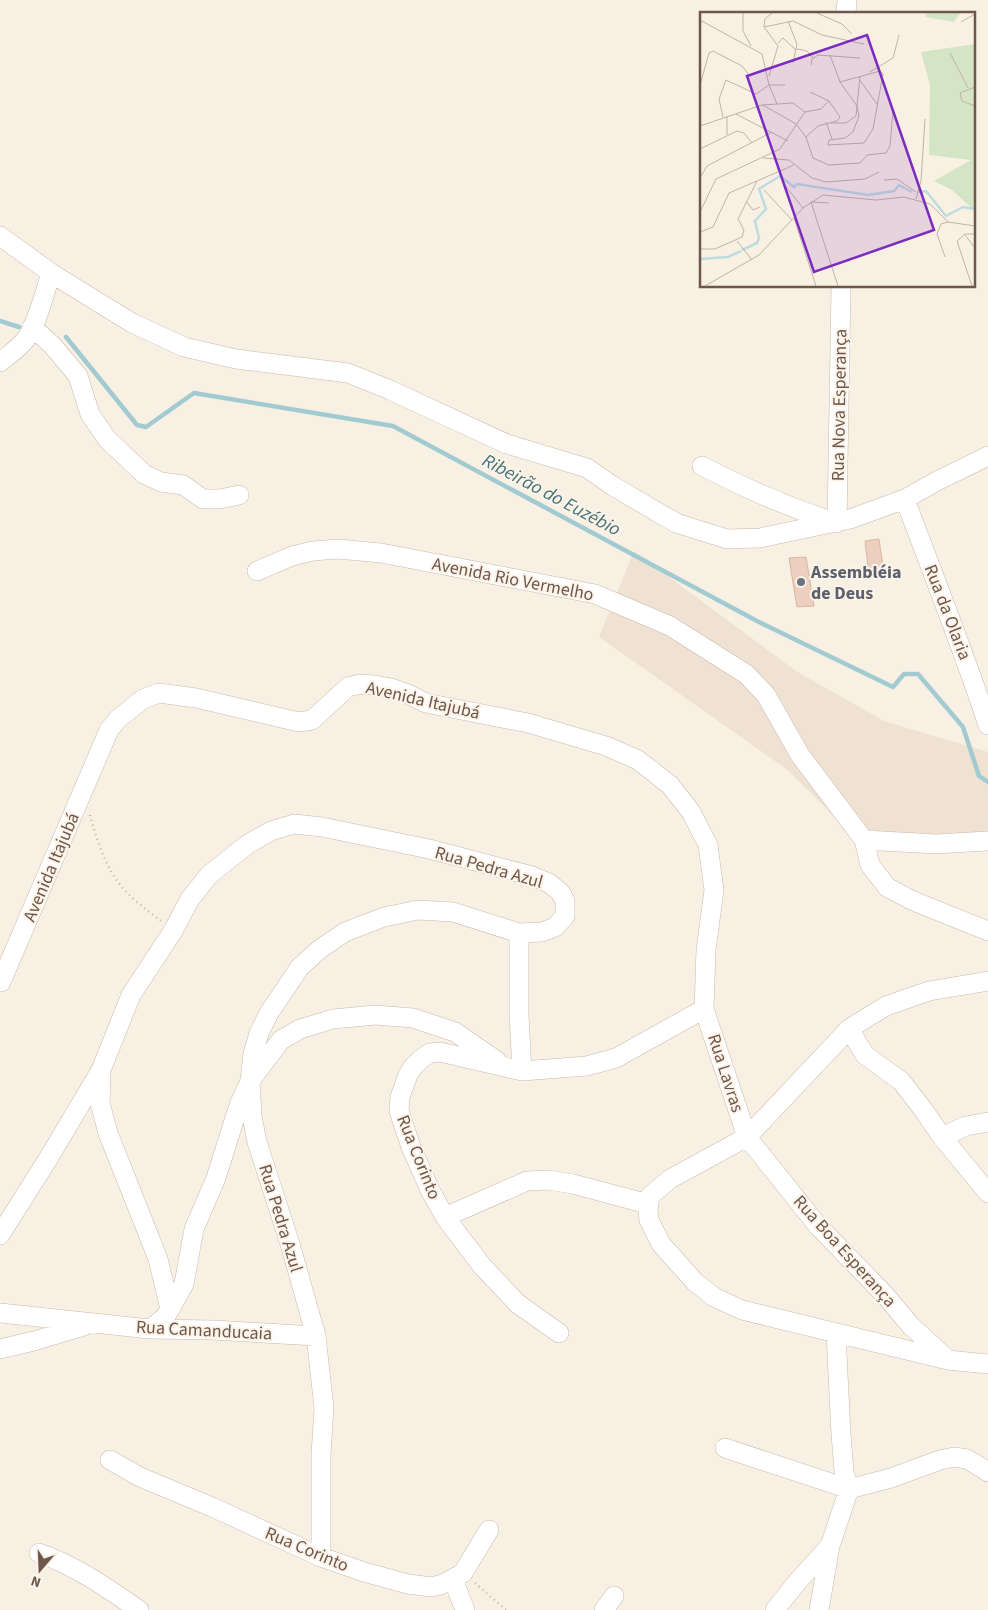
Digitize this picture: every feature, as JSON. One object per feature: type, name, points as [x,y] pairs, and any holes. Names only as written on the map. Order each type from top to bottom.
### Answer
[{"type":"street","points":[[0,236],[51,273],[132,323],[184,347],[236,359],[348,373],[390,390],[506,444],[587,468],[613,486],[676,522],[727,539],[760,538],[837,523],[906,499],[937,481],[988,456]]},
{"type":"street","points":[[0,362],[18,348],[28,337],[51,273]]},
{"type":"street","name":"Rua Nova Esperança","points":[[837,523],[841,288]]},
{"type":"street","points":[[32,327],[53,346],[78,376],[90,414],[107,440],[144,474],[161,482],[182,485],[203,499],[220,499],[239,495]]},
{"type":"street","points":[[702,466],[793,509],[837,523]]},
{"type":"street","name":"Rua da Olaria","points":[[906,499],[943,603],[968,663],[988,725]]},
{"type":"street","name":"Avenida Rio Vermelho","points":[[257,571],[292,556],[313,551],[338,549],[381,553],[594,594],[670,626],[746,674],[766,695],[800,755],[864,840],[870,865],[887,887],[911,900],[988,931]]},
{"type":"street","name":"Avenida Itajubá","points":[[1,982],[109,730],[142,699],[159,693],[174,694],[299,722],[312,720],[348,687],[360,684],[390,688],[440,707],[528,722],[606,746],[638,760],[670,785],[691,812],[708,845],[714,890],[706,950],[704,1009]]},
{"type":"street","name":"Rua Pedra Azul","points":[[101,1070],[132,995],[173,931],[190,899],[209,876],[248,844],[271,830],[294,824],[322,827],[429,850],[532,876],[549,883],[561,893],[565,901],[565,916],[556,927],[542,932],[519,933],[453,912],[418,910],[384,917],[345,932],[320,949],[300,967],[259,1033],[250,1082],[252,1116],[257,1142],[290,1244],[316,1336],[324,1408],[321,1454],[321,1557]]},
{"type":"street","points":[[864,840],[936,844],[988,841]]},
{"type":"street","points":[[150,1329],[166,1316],[184,1284],[194,1229],[216,1178],[239,1105],[250,1082],[281,1040],[300,1029],[333,1018],[375,1015],[413,1018],[455,1032],[515,1070],[519,1015],[519,933]]},
{"type":"street","points":[[988,980],[929,991],[886,1006],[849,1029],[747,1137],[670,1179],[650,1196],[648,1204],[649,1220],[661,1244],[695,1282],[714,1297],[742,1310],[836,1333],[948,1360],[988,1364]]},
{"type":"street","name":"Rua Corinto","points":[[559,1333],[518,1304],[482,1266],[445,1217],[430,1190],[411,1147],[399,1111],[400,1097],[408,1075],[420,1059],[430,1053],[440,1052],[515,1070],[586,1066],[616,1058],[704,1009]]},
{"type":"street","name":"Rua Lavras","points":[[704,1009],[747,1137]]},
{"type":"street","points":[[849,1029],[865,1055],[900,1081],[942,1137],[988,1193]]},
{"type":"street","points":[[0,1235],[48,1160],[101,1070]]},
{"type":"street","points":[[101,1070],[100,1103],[108,1133],[158,1259],[170,1309]]},
{"type":"street","points":[[942,1137],[966,1126],[988,1122]]},
{"type":"street","name":"Rua Boa Esperança","points":[[747,1137],[818,1226],[885,1294],[911,1326],[948,1360]]},
{"type":"street","points":[[445,1217],[526,1181],[548,1180],[573,1184],[648,1204]]},
{"type":"street","name":"Rua Camanducaia","points":[[0,1312],[150,1329],[214,1330],[316,1336]]},
{"type":"street","name":"Rua Camanducaia","points":[[0,1349],[34,1341],[92,1323]]},
{"type":"street","points":[[819,1610],[830,1546],[849,1489],[844,1472],[836,1333]]},
{"type":"street","points":[[726,1448],[849,1489],[891,1478],[940,1460],[954,1458],[967,1460],[988,1472]]},
{"type":"street","name":"Rua Corinto","points":[[110,1460],[140,1477],[212,1507],[321,1557],[364,1572],[408,1584],[432,1588],[458,1576]]},
{"type":"street","points":[[465,1610],[458,1576],[489,1530]]},
{"type":"street","points":[[782,1609],[798,1581],[830,1546]]},
{"type":"street","points":[[39,1553],[60,1560],[86,1574],[139,1610]]},
{"type":"path","points":[[90,814],[99,846],[116,880],[139,903],[173,931]]},
{"type":"path","points":[[458,1576],[506,1610]]},
{"type":"shaded area","points":[[634,551],[796,671],[884,721],[988,752],[988,836],[857,840],[789,771],[599,637]]},
{"type":"building","points":[[879,539],[884,574],[869,575],[865,541]]},
{"type":"building","name":"Assembléia de Deus","points":[[806,557],[814,606],[797,607],[789,558]]},
{"type":"waterway","points":[[0,321],[19,327]]},
{"type":"waterway","name":"Ribeirão do Euzébio","points":[[66,337],[137,425],[146,427],[194,393],[393,426],[757,621],[893,687],[904,674],[918,674],[963,727],[979,776],[988,782]]},
{"type":"place","name":"Assembléia de Deus","points":[[801,582]]}]
